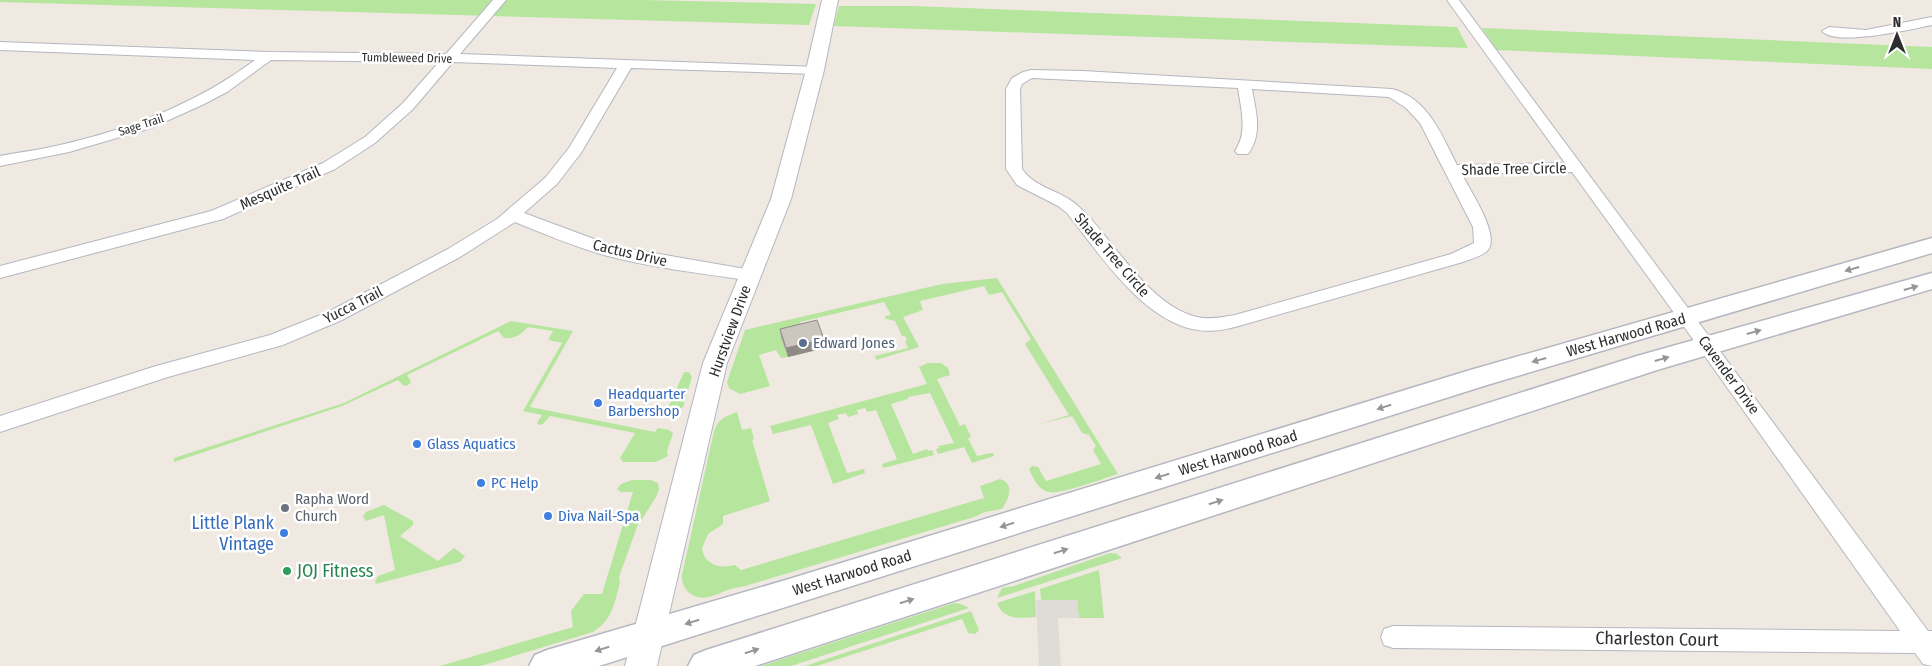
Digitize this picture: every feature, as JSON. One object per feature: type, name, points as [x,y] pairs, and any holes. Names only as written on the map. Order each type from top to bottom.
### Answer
[{"type":"main road","name":"West Harwood Road","points":[[547,666],[645,650],[789,593],[1467,381],[1932,245]]},
{"type":"main road","points":[[706,666],[1640,365],[1932,281]]},
{"type":"street","name":"Mesquite Trail","points":[[0,272],[217,214],[329,166],[370,140],[408,106],[500,0]]},
{"type":"street","name":"Hurstview Drive","points":[[645,650],[715,363],[781,200],[815,70],[830,0]]},
{"type":"street","name":"Cavender Drive","points":[[1453,0],[1929,646]]},
{"type":"street","points":[[1829,31],[1866,34],[1932,21]]},
{"type":"street","name":"Tumbleweed Drive","points":[[0,46],[268,56],[450,58],[815,70]]},
{"type":"street","name":"Sage Trail","points":[[0,161],[64,149],[175,113],[217,94],[247,74],[268,56]]},
{"type":"street","name":"Yucca Trail","points":[[0,424],[163,371],[276,340],[335,316],[454,253],[513,215],[551,181],[576,150],[626,64]]},
{"type":"street","name":"Shade Tree Circle","points":[[1030,74],[1244,84],[1380,91],[1401,97],[1416,108],[1427,122],[1453,170],[1481,227],[1483,243],[1480,248],[1457,258],[1218,325],[1195,323],[1183,319],[1153,301],[1073,210],[1064,203],[1023,182],[1014,169],[1014,83],[1030,74]]},
{"type":"street","points":[[1243,151],[1247,146],[1250,129],[1244,84]]},
{"type":"street","name":"Shade Tree Circle","points":[[1453,170],[1575,167]]},
{"type":"street","name":"Cactus Drive","points":[[513,215],[572,239],[611,251],[659,261],[751,275]]},
{"type":"street","name":"Charleston Court","points":[[1393,637],[1929,646]]},
{"type":"green space","points":[[0,0],[643,0],[816,4],[809,25],[0,2]]},
{"type":"green space","points":[[839,6],[912,6],[1457,27],[1468,48],[834,26]]},
{"type":"green space","points":[[1482,28],[1932,47],[1932,69],[1497,50]]},
{"type":"green space","points":[[997,278],[1118,474],[1072,489],[1055,492],[1045,491],[1036,483],[1029,469],[1032,466],[1038,467],[1046,481],[1101,464],[1093,450],[1096,446],[1089,435],[1082,433],[1072,416],[1039,424],[1069,415],[1025,344],[1031,339],[1002,292],[989,295],[984,286],[920,301],[923,310],[903,317],[919,347],[876,360],[875,356],[908,348],[905,341],[907,340],[905,336],[902,336],[895,321],[886,319],[885,316],[891,315],[884,302],[800,322],[803,331],[781,338],[788,357],[781,358],[776,350],[759,355],[770,386],[740,394],[729,388],[727,382],[745,330],[942,284]]},
{"type":"green space","points":[[511,321],[573,331],[530,407],[655,432],[658,428],[669,430],[673,433],[667,451],[668,456],[656,462],[623,462],[620,458],[635,433],[550,416],[543,424],[539,425],[537,423],[542,415],[523,411],[562,343],[548,340],[553,331],[528,327],[512,338],[504,338],[498,331],[407,375],[411,382],[408,385],[404,386],[398,380],[342,406],[174,462],[174,458],[344,403]]},
{"type":"green space","points":[[928,363],[941,363],[948,368],[950,375],[937,379],[960,426],[965,424],[971,437],[968,438],[977,456],[990,453],[994,454],[994,456],[972,463],[964,447],[938,454],[936,449],[939,448],[938,446],[954,443],[930,393],[908,397],[908,399],[891,404],[913,454],[927,449],[928,451],[932,450],[934,455],[883,468],[882,464],[897,459],[876,410],[867,412],[865,408],[857,410],[858,414],[848,417],[846,413],[837,415],[839,419],[828,423],[847,473],[864,469],[865,473],[833,484],[811,425],[773,434],[770,426],[927,384],[919,367]]},
{"type":"green space","points":[[684,372],[689,372],[692,377],[683,407],[676,411],[667,410]]},
{"type":"green space","points":[[737,412],[742,430],[751,428],[754,439],[752,440],[770,501],[723,516],[723,524],[708,534],[702,548],[703,554],[709,562],[718,566],[735,565],[741,570],[984,498],[980,486],[1000,479],[1008,484],[1007,501],[1002,509],[985,512],[974,517],[700,598],[690,594],[684,586],[682,575],[714,431],[723,418]]},
{"type":"green space","points":[[632,480],[651,480],[658,483],[659,489],[637,527],[619,577],[620,582],[612,611],[600,627],[593,632],[481,666],[440,666],[573,627],[571,611],[584,594],[602,594],[633,492],[621,492],[617,489],[621,484]]},
{"type":"green space","points":[[384,505],[413,521],[413,525],[400,536],[438,561],[454,548],[465,556],[460,562],[376,584],[375,581],[378,576],[395,570],[384,515],[366,521],[363,517],[366,512]]},
{"type":"green space","points":[[1110,553],[1117,554],[1122,558],[997,598],[1002,588],[1014,586]]},
{"type":"green space","points":[[1099,570],[1104,618],[1079,618],[1077,600],[1041,600],[1040,589]]},
{"type":"green space","points":[[1035,591],[1036,617],[1018,618],[1008,616],[1000,609],[997,603]]},
{"type":"green space","points":[[954,603],[969,608],[791,666],[761,666]]},
{"type":"green space","points":[[971,611],[979,630],[975,634],[968,633],[962,619],[817,666],[805,666]]},
{"type":"shaded area","points":[[1036,600],[1077,600],[1079,618],[1058,618],[1061,666],[1039,666]]},
{"type":"building","points":[[817,320],[824,339],[786,348],[780,329]]},
{"type":"place","name":"Edward Jones","points":[[803,343]]},
{"type":"place","name":"Headquarter Barbershop","points":[[598,403]]},
{"type":"place","name":"Glass Aquatics","points":[[417,444]]},
{"type":"place","name":"PC Help","points":[[481,483]]},
{"type":"place","name":"Rapha Word Church","points":[[285,508]]},
{"type":"place","name":"Diva Nail-Spa","points":[[548,516]]},
{"type":"place","name":"Little Plank Vintage","points":[[284,533]]},
{"type":"place","name":"JOJ Fitness","points":[[287,571]]}]
